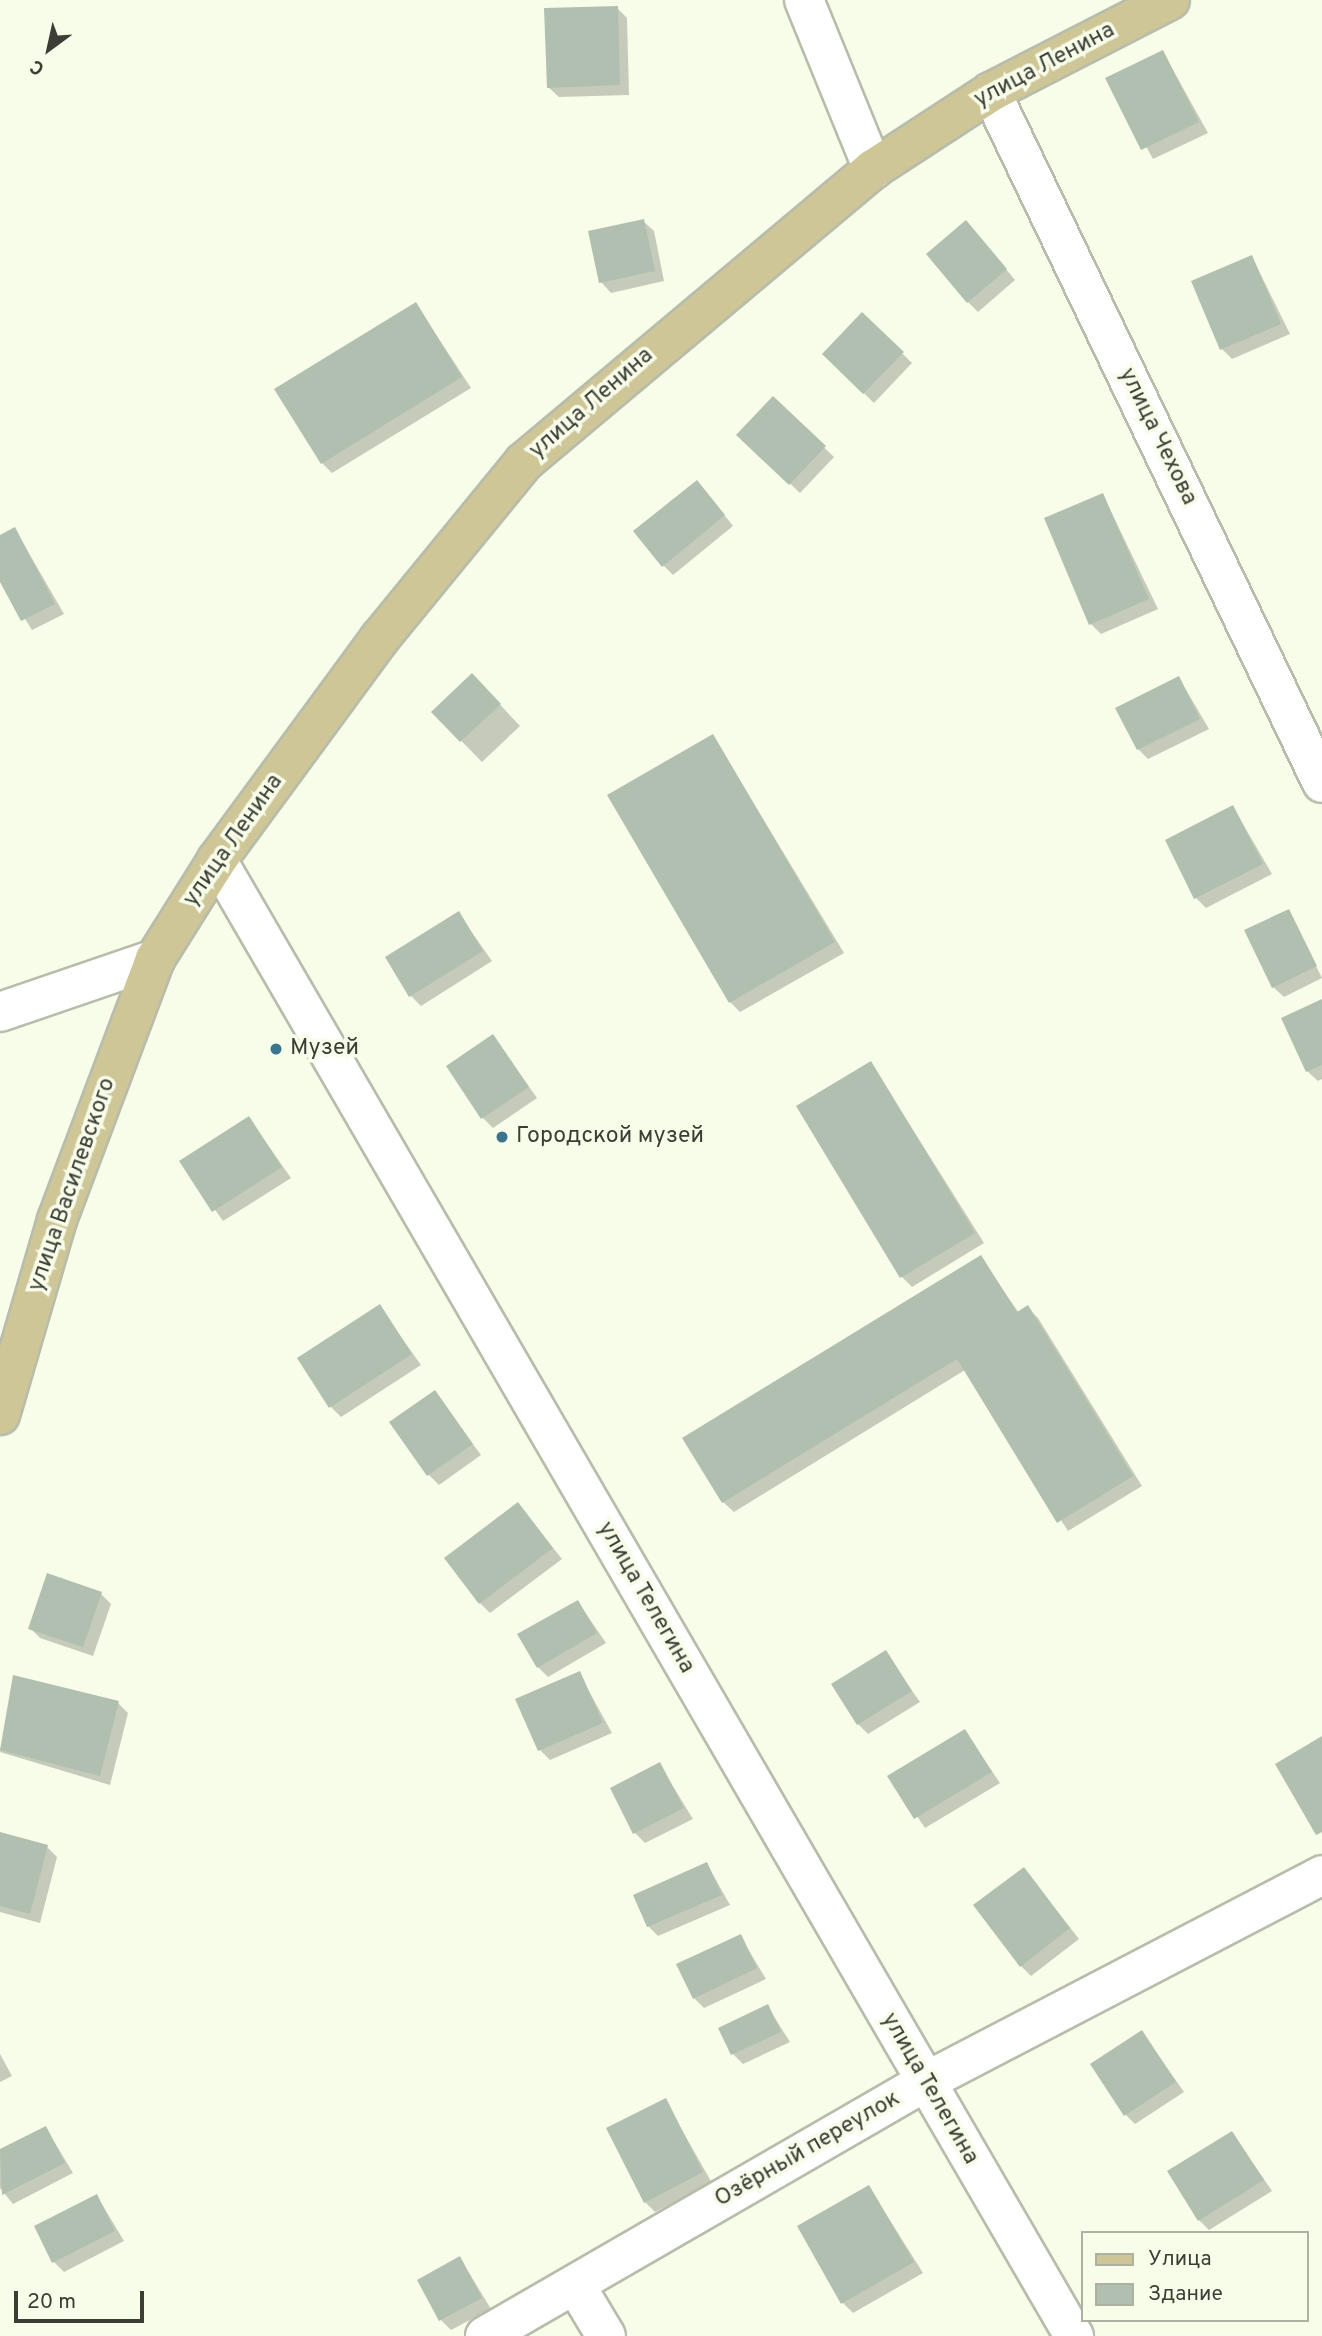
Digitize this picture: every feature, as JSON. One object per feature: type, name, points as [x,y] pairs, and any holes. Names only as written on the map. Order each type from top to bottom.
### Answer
[{"type":"main road","name":"улица Ленина","points":[[155,959],[217,860],[380,638],[524,462],[873,169],[991,92],[1170,0]]},
{"type":"main road","name":"улица Василевского","points":[[0,1415],[57,1220],[155,959]]},
{"type":"street","points":[[804,0],[873,169]]},
{"type":"street","name":"улица Чехова","points":[[991,92],[1322,783]]},
{"type":"street","name":"улица Телегина","points":[[217,860],[1074,2336]]},
{"type":"street","points":[[0,1012],[155,959]]},
{"type":"street","name":"Озёрный переулок","points":[[485,2336],[576,2286],[925,2082],[1322,1875]]},
{"type":"street","points":[[576,2286],[606,2336]]},
{"type":"building","points":[[618,6],[620,85],[547,88],[544,8]]},
{"type":"building","points":[[1163,50],[1199,122],[1141,150],[1105,78]]},
{"type":"building","points":[[644,219],[655,271],[599,283],[588,231]]},
{"type":"building","points":[[966,220],[1007,269],[967,303],[926,254]]},
{"type":"building","points":[[1252,255],[1281,324],[1220,350],[1191,281]]},
{"type":"building","points":[[416,302],[462,377],[321,464],[274,389]]},
{"type":"building","points":[[862,312],[904,352],[863,394],[822,354]]},
{"type":"building","points":[[773,396],[826,446],[789,485],[736,435]]},
{"type":"building","points":[[697,480],[725,515],[662,567],[633,531]]},
{"type":"building","points":[[1103,493],[1149,599],[1089,625],[1044,518]]},
{"type":"building","points":[[15,527],[55,604],[21,621],[0,582],[0,535]]},
{"type":"building","points":[[472,673],[501,704],[460,742],[431,712]]},
{"type":"building","points":[[1179,676],[1200,719],[1137,750],[1115,708]]},
{"type":"building","points":[[713,734],[835,942],[729,1003],[607,795]]},
{"type":"building","points":[[1233,805],[1263,864],[1194,899],[1165,840]]},
{"type":"building","points":[[1289,909],[1317,966],[1272,988],[1244,930]]},
{"type":"building","points":[[459,911],[483,951],[409,997],[385,957]]},
{"type":"building","points":[[1322,999],[1322,1065],[1306,1072],[1281,1018]]},
{"type":"building","points":[[493,1034],[529,1087],[481,1119],[446,1066]]},
{"type":"building","points":[[871,1061],[975,1233],[900,1278],[796,1106]]},
{"type":"building","points":[[249,1116],[282,1167],[212,1212],[179,1161]]},
{"type":"building","points":[[981,1255],[1017,1312],[1028,1305],[1133,1476],[1057,1523],[957,1359],[722,1503],[682,1438]]},
{"type":"building","points":[[380,1304],[412,1354],[329,1408],[297,1358]]},
{"type":"building","points":[[435,1390],[473,1444],[427,1476],[389,1422]]},
{"type":"building","points":[[518,1502],[553,1548],[479,1604],[444,1558]]},
{"type":"building","points":[[47,1573],[102,1592],[83,1647],[28,1629]]},
{"type":"building","points":[[578,1600],[597,1633],[537,1668],[517,1634]]},
{"type":"building","points":[[886,1650],[912,1691],[857,1725],[831,1684]]},
{"type":"building","points":[[580,1671],[603,1723],[538,1751],[515,1699]]},
{"type":"building","points":[[13,1675],[119,1701],[100,1776],[0,1750]]},
{"type":"building","points":[[965,1729],[992,1772],[914,1819],[887,1776]]},
{"type":"building","points":[[1322,1736],[1322,1832],[1316,1835],[1275,1764]]},
{"type":"building","points":[[660,1762],[684,1808],[633,1834],[610,1788]]},
{"type":"building","points":[[0,1832],[48,1845],[30,1914],[0,1906]]},
{"type":"building","points":[[707,1862],[722,1895],[647,1927],[633,1895]]},
{"type":"building","points":[[1024,1867],[1070,1928],[1020,1967],[973,1905]]},
{"type":"building","points":[[741,1934],[757,1968],[693,1999],[676,1964]]},
{"type":"building","points":[[768,2004],[781,2032],[731,2055],[718,2028]]},
{"type":"building","points":[[1142,2030],[1176,2082],[1124,2116],[1090,2064]]},
{"type":"building","points":[[666,2098],[703,2172],[644,2203],[606,2128]]},
{"type":"building","points":[[46,2126],[65,2163],[2,2195],[0,2149]]},
{"type":"building","points":[[1232,2131],[1264,2180],[1198,2221],[1167,2171]]},
{"type":"building","points":[[869,2185],[914,2262],[841,2304],[797,2226]]},
{"type":"building","points":[[97,2194],[115,2231],[52,2263],[34,2226]]},
{"type":"building","points":[[460,2256],[482,2298],[439,2321],[417,2280]]},
{"type":"place","name":"Музей","points":[[276,1049]]},
{"type":"place","name":"Городской музей","points":[[502,1137]]}]
